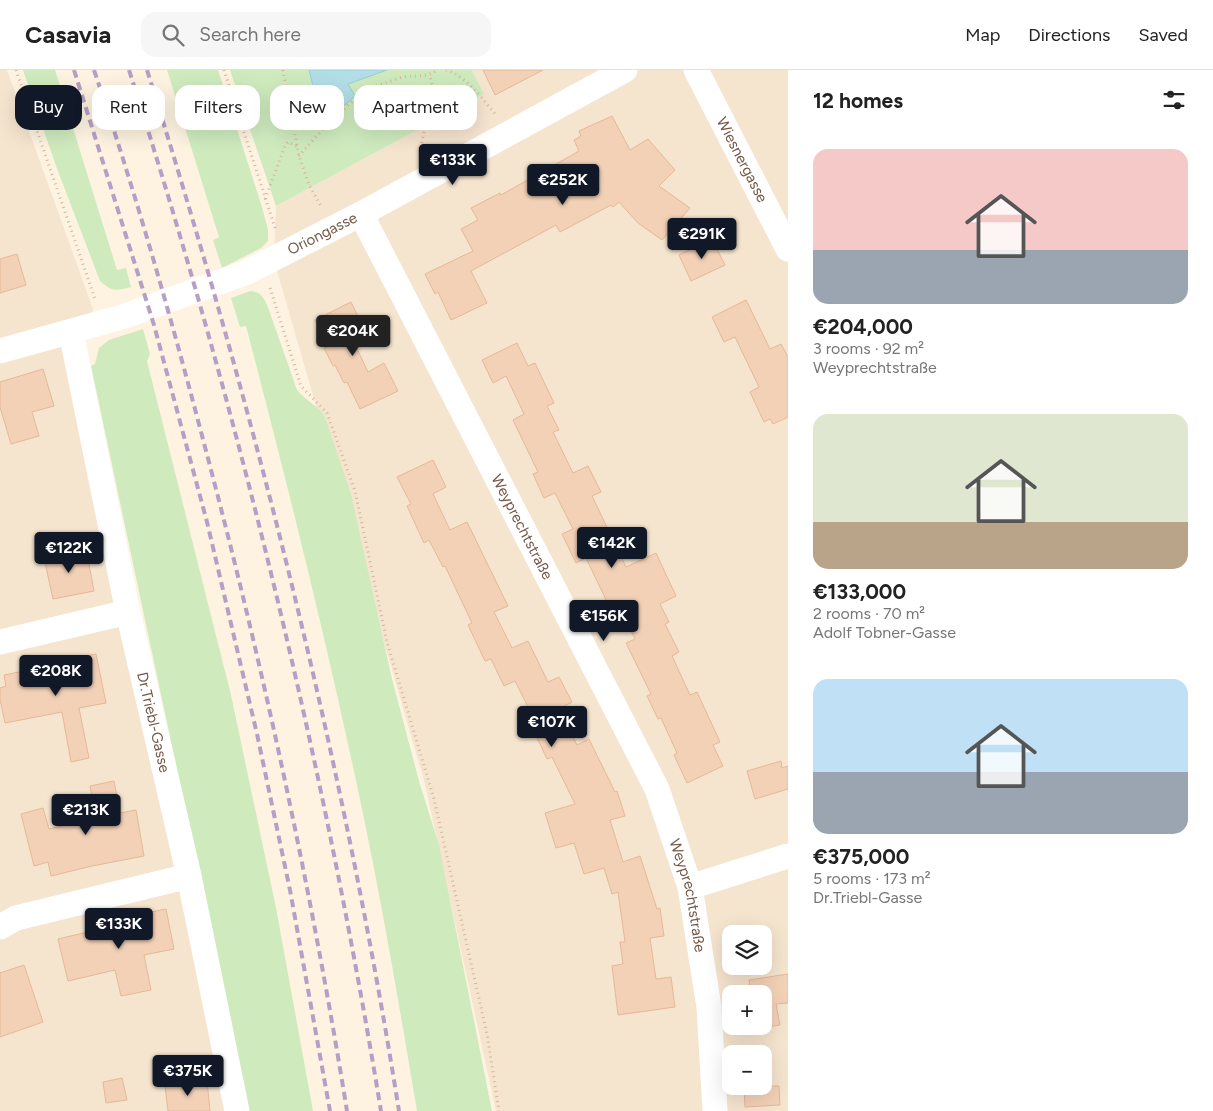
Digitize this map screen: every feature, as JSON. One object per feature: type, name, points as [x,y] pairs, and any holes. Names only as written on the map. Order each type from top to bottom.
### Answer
[{"type":"street","name":"Oriongasse","points":[[0,350],[103,322],[246,272],[361,214],[625,70]]},
{"type":"street","name":"Wiesnergasse","points":[[696,70],[788,249]]},
{"type":"street","name":"Weyprechtstraße","points":[[361,214],[657,789],[690,887],[709,1007],[715,1111]]},
{"type":"street","name":"Dr.Triebl-Gasse","points":[[71,332],[128,612],[189,876],[237,1111]]},
{"type":"street","points":[[0,642],[128,612]]},
{"type":"street","points":[[690,887],[788,856]]},
{"type":"street","points":[[0,927],[16,918],[189,876]]},
{"type":"path","points":[[16,70],[103,322]]},
{"type":"path","points":[[224,70],[265,200],[284,253]]},
{"type":"path","points":[[283,70],[299,156],[309,185],[333,228]]},
{"type":"path","points":[[299,156],[319,133],[343,111],[373,88],[400,77],[430,75],[437,70]]},
{"type":"path","points":[[446,70],[455,73],[470,87],[509,133]]},
{"type":"path","points":[[430,75],[433,91],[421,146],[434,174]]},
{"type":"path","points":[[265,200],[284,146],[288,142],[297,146]]},
{"type":"path","points":[[262,264],[301,386],[327,413],[355,491],[387,642],[434,799],[487,1034],[500,1111]]},
{"type":"shaded area","points":[[0,70],[7,70],[15,92],[15,130],[29,130],[93,309],[73,392],[240,1111],[0,1111]]},
{"type":"shaded area","points":[[472,70],[788,70],[788,1111],[496,1111],[425,784],[274,260],[276,206],[417,130],[477,130],[477,98],[484,94]]},
{"type":"green space","points":[[23,70],[55,70],[60,85],[28,85]]},
{"type":"green space","points":[[167,70],[218,70],[223,85],[175,85],[175,96]]},
{"type":"green space","points":[[230,70],[472,70],[484,94],[477,98],[477,85],[354,85],[354,130],[417,130],[276,206],[250,130],[260,130],[260,85],[235,85]]},
{"type":"green space","points":[[44,130],[74,130],[117,270],[126,268],[131,287],[114,290],[100,281]]},
{"type":"green space","points":[[186,130],[237,130],[262,207],[268,230],[268,241],[261,248],[222,268],[213,240],[219,237]]},
{"type":"green space","points":[[250,291],[260,294],[266,303],[297,390],[325,417],[351,494],[392,679],[419,781],[439,845],[492,1111],[417,1111],[377,884],[335,688],[292,506],[246,326],[240,327],[231,298]]},
{"type":"green space","points":[[143,329],[150,354],[147,361],[231,695],[276,908],[313,1111],[248,1111],[91,366],[95,364],[99,348],[109,340]]},
{"type":"water","points":[[309,70],[387,70],[348,84],[354,97],[344,106],[344,85],[313,85]]},
{"type":"building","points":[[483,70],[543,70],[495,95]]},
{"type":"building","points":[[612,116],[630,150],[648,139],[675,170],[659,186],[690,208],[662,240],[638,223],[619,202],[613,207],[611,205],[560,232],[556,225],[471,271],[487,303],[451,320],[438,292],[435,294],[425,274],[473,251],[461,229],[478,220],[471,208],[500,193],[501,195],[579,151],[574,140],[581,136],[579,131]]},
{"type":"building","points":[[712,239],[725,265],[691,281],[679,255]]},
{"type":"building","points":[[17,254],[26,285],[0,293],[0,259]]},
{"type":"building","points":[[746,300],[770,349],[781,344],[788,357],[788,417],[773,424],[770,419],[764,422],[750,392],[759,387],[735,337],[724,342],[712,317]]},
{"type":"building","points":[[351,302],[364,329],[351,336],[368,372],[384,363],[398,391],[360,409],[347,382],[344,383],[335,365],[333,366],[324,348],[329,346],[315,320]]},
{"type":"building","points":[[517,343],[528,366],[535,363],[554,403],[547,406],[559,430],[553,432],[573,473],[588,466],[601,492],[592,496],[626,567],[656,553],[676,596],[660,604],[669,622],[665,624],[679,652],[672,656],[690,695],[697,692],[720,742],[713,745],[723,766],[687,783],[674,755],[677,753],[661,718],[658,719],[647,696],[651,694],[626,643],[635,639],[617,602],[609,606],[586,558],[576,563],[562,534],[573,529],[555,493],[544,498],[533,474],[538,472],[513,420],[524,414],[506,376],[493,383],[482,360]]},
{"type":"building","points":[[43,369],[54,406],[32,412],[39,436],[11,444],[0,407],[0,382]]},
{"type":"building","points":[[433,460],[446,487],[433,494],[450,530],[467,522],[508,606],[494,612],[512,648],[528,641],[548,682],[559,677],[572,702],[559,709],[577,745],[589,739],[615,792],[617,791],[625,816],[610,820],[623,862],[640,856],[657,909],[660,908],[664,936],[650,938],[656,979],[671,977],[675,1007],[618,1015],[612,966],[623,964],[620,942],[625,942],[618,892],[612,894],[604,868],[584,874],[574,843],[556,848],[545,813],[575,804],[552,757],[547,759],[530,723],[535,721],[515,681],[504,686],[491,659],[485,661],[468,625],[472,623],[445,566],[443,567],[429,540],[424,543],[407,506],[411,504],[397,477]]},
{"type":"building","points":[[86,549],[94,591],[53,599],[44,558]]},
{"type":"building","points":[[96,654],[106,703],[79,708],[89,758],[71,762],[62,712],[5,723],[0,699],[0,688],[6,686],[4,675],[59,664],[59,662]]},
{"type":"building","points":[[781,761],[782,768],[788,766],[788,789],[755,799],[747,771]]},
{"type":"building","points":[[114,781],[120,813],[136,810],[144,856],[51,876],[48,862],[34,866],[21,814],[43,808],[49,829],[96,818],[90,786]]},
{"type":"building","points":[[166,909],[174,949],[144,955],[151,990],[121,996],[115,970],[68,981],[58,939],[122,924],[120,918]]},
{"type":"building","points":[[24,965],[43,1022],[0,1037],[0,973]]},
{"type":"building","points":[[788,974],[788,1003],[776,1004],[780,1025],[772,1026],[772,985],[750,985],[749,980]]},
{"type":"building","points":[[122,1078],[127,1100],[106,1103],[103,1082]]},
{"type":"building","points":[[207,1081],[210,1111],[168,1111],[165,1086]]},
{"type":"building","points":[[772,1086],[779,1086],[780,1105],[745,1107],[744,1095],[772,1095]]},
{"type":"railway","points":[[74,70],[154,325],[207,522],[257,734],[290,890],[330,1111]]},
{"type":"railway","points":[[94,70],[139,211],[166,305],[247,612],[302,861],[347,1111]]},
{"type":"railway","points":[[129,70],[169,198],[206,327],[274,586],[305,716],[332,847],[381,1111]]},
{"type":"railway","points":[[147,70],[224,327],[292,586],[323,716],[351,847],[399,1111]]}]
